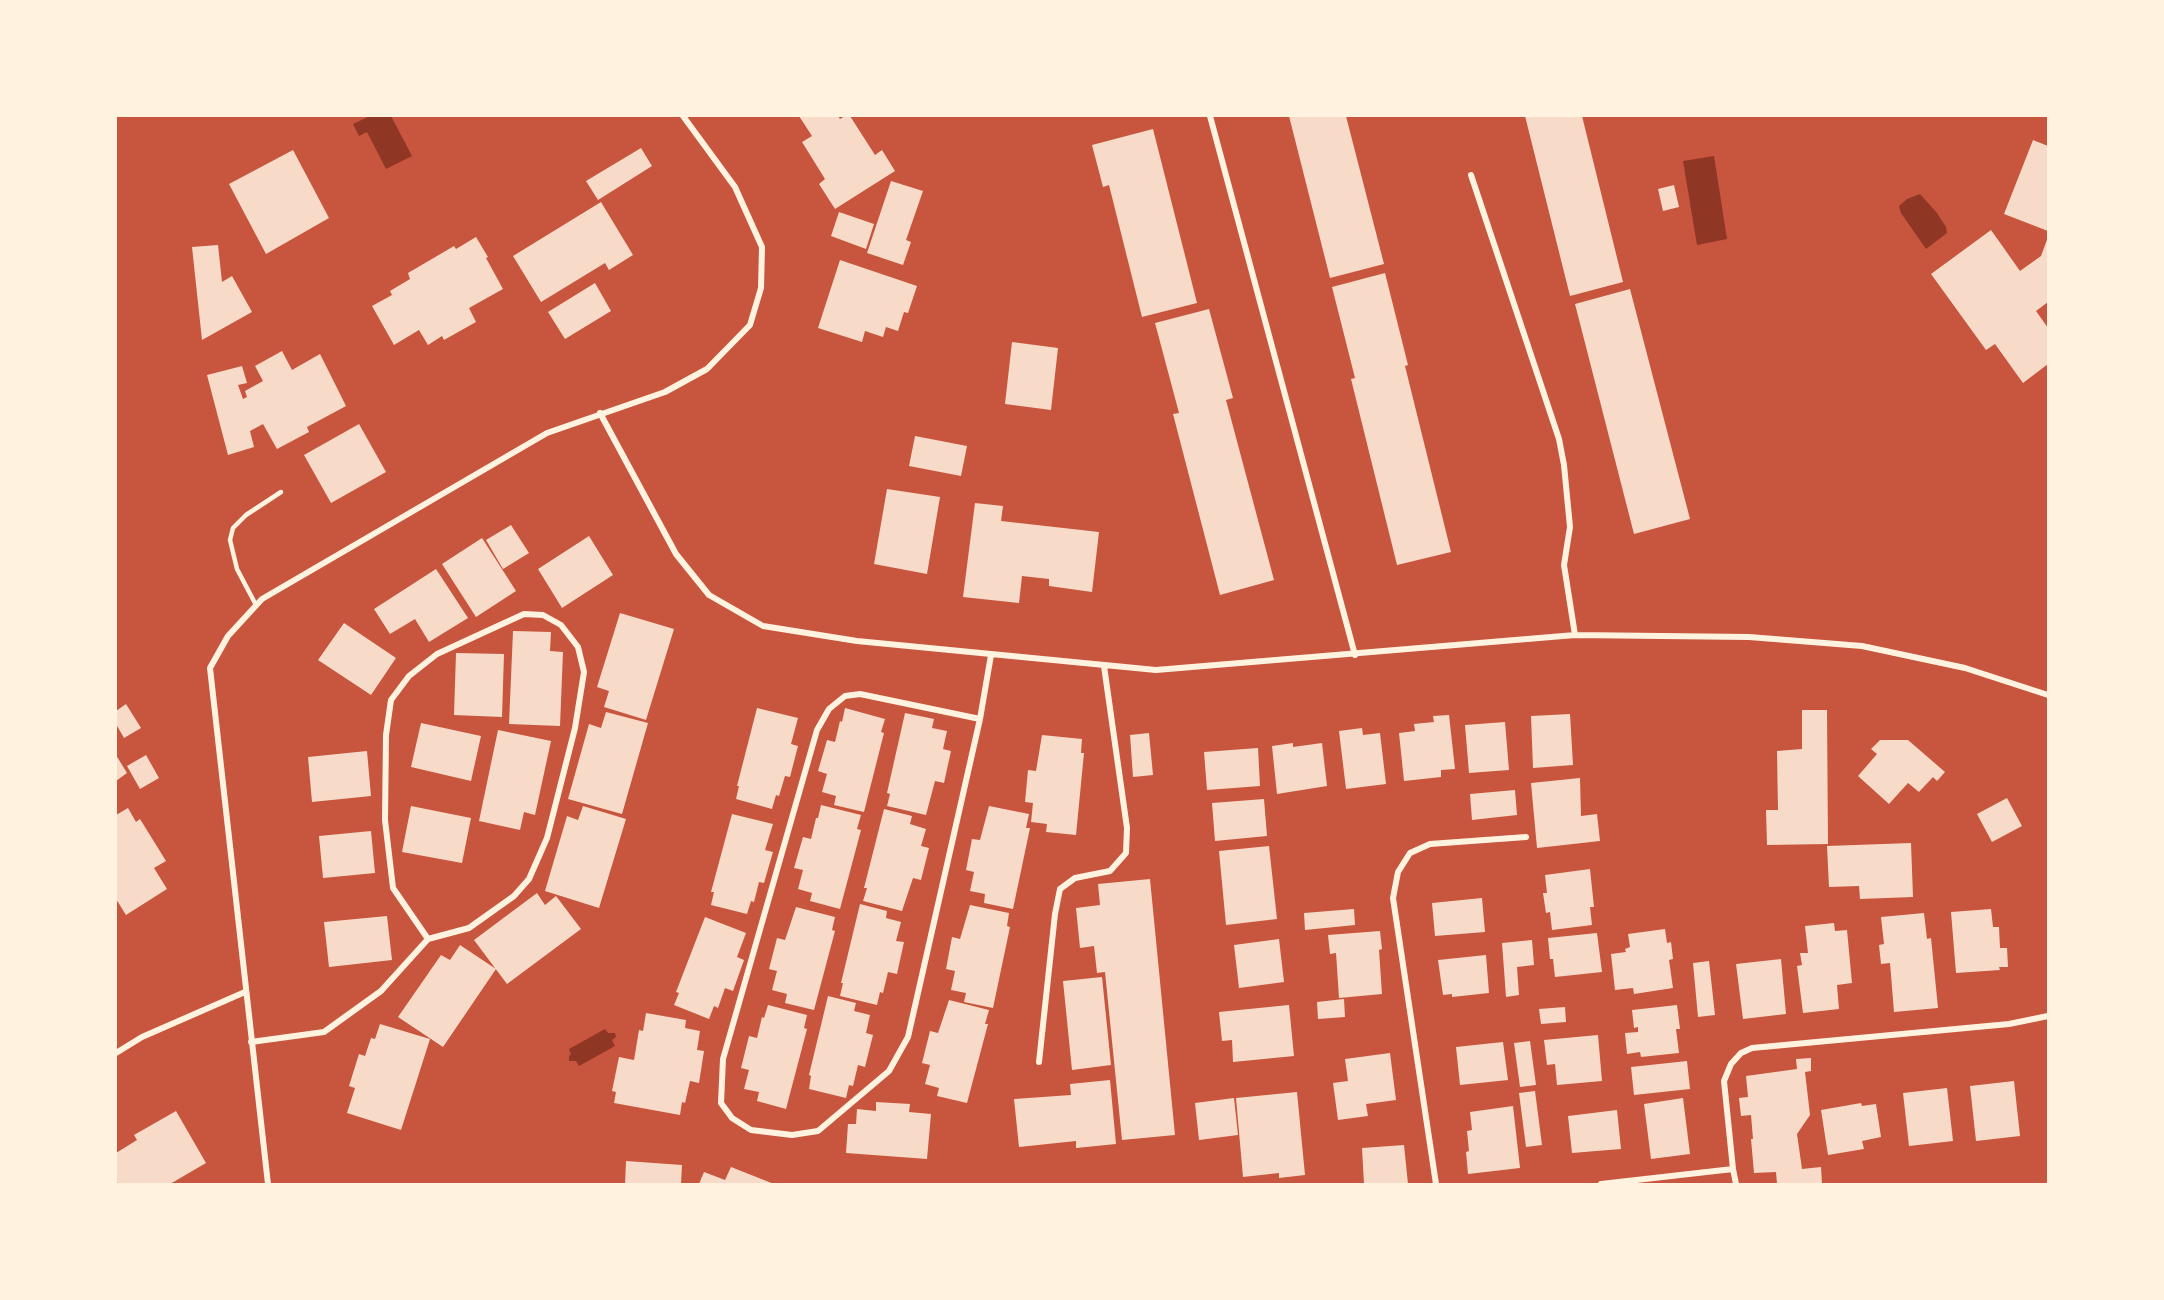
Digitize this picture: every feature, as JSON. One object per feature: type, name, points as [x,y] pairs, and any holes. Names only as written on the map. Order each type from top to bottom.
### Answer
[{"type":"street","points":[[268,1185],[250,1042],[210,668],[228,636],[262,599],[547,433],[665,392],[707,369],[750,325],[761,288],[762,247],[735,187],[683,116]]},
{"type":"street","points":[[1210,116],[1355,655]]},
{"type":"street","points":[[1471,175],[1559,439],[1570,527],[1564,565],[1575,635]]},
{"type":"street","points":[[600,413],[676,554],[709,595],[763,626],[857,641],[1156,670],[1575,635],[1749,637],[1862,646],[1965,668],[2049,695]]},
{"type":"street","points":[[250,1042],[324,1032],[381,991],[428,939],[469,928],[514,896],[530,879],[548,838],[575,728],[584,672],[578,647],[561,625],[543,615],[524,614],[437,654],[409,676],[391,700],[386,735],[385,820],[393,888],[428,939]]},
{"type":"street","points":[[980,719],[860,694],[845,696],[830,710],[817,730],[723,1059],[721,1102],[732,1118],[751,1130],[792,1135],[818,1131],[889,1071],[908,1037],[980,719],[991,655]]},
{"type":"street","points":[[1039,1062],[1055,914],[1060,889],[1075,878],[1110,871],[1126,853],[1126,828],[1104,666]]},
{"type":"street","points":[[1436,1185],[1392,898],[1398,872],[1410,853],[1430,844],[1526,837]]},
{"type":"street","points":[[116,1053],[142,1037],[246,992]]},
{"type":"street","points":[[1736,1185],[1724,1081],[1731,1064],[1741,1053],[1752,1048],[2009,1024],[2049,1016]]},
{"type":"street","points":[[1601,1185],[1733,1169]]},
{"type":"lane","points":[[256,605],[237,568],[230,540],[233,528],[246,515],[281,492]]},
{"type":"shaded area","points":[[370,116],[391,116],[412,156],[386,169],[367,132],[359,136],[353,124]]},
{"type":"shaded area","points":[[1714,156],[1727,239],[1697,245],[1683,161]]},
{"type":"shaded area","points":[[1920,194],[1937,213],[1947,233],[1926,249],[1901,213],[1899,206],[1907,199]]},
{"type":"shaded area","points":[[605,1029],[608,1033],[615,1033],[616,1037],[612,1040],[615,1046],[579,1066],[576,1061],[569,1061],[571,1054],[569,1049]]},
{"type":"building","points":[[799,116],[838,116],[840,119],[850,116],[875,155],[882,150],[895,171],[835,209],[819,184],[825,179],[802,142],[812,136]]},
{"type":"building","points":[[1289,116],[1346,116],[1384,264],[1330,278]]},
{"type":"building","points":[[1525,116],[1582,116],[1623,282],[1570,296]]},
{"type":"building","points":[[1153,129],[1197,303],[1142,317],[1109,185],[1103,187],[1092,145]]},
{"type":"building","points":[[2033,140],[2048,146],[2048,231],[2004,214]]},
{"type":"building","points":[[641,148],[652,166],[598,200],[586,181]]},
{"type":"building","points":[[293,150],[329,218],[266,254],[229,184]]},
{"type":"building","points":[[891,181],[923,191],[906,240],[911,242],[903,265],[867,253]]},
{"type":"building","points":[[1674,185],[1679,207],[1663,211],[1658,189]]},
{"type":"building","points":[[601,202],[633,255],[609,270],[605,263],[541,302],[513,256]]},
{"type":"building","points":[[839,212],[874,224],[866,249],[831,236]]},
{"type":"building","points":[[1991,230],[2020,271],[2041,256],[2048,237],[2048,302],[2036,311],[2048,328],[2048,364],[2023,383],[1995,344],[1986,350],[1931,274]]},
{"type":"building","points":[[476,237],[503,289],[469,308],[476,322],[444,340],[442,336],[428,345],[419,330],[394,345],[372,306],[392,295],[390,291],[410,279],[408,273],[454,246],[456,249]]},
{"type":"building","points":[[218,245],[222,282],[232,276],[252,312],[202,340],[192,247]]},
{"type":"building","points":[[840,260],[917,286],[908,313],[904,312],[898,331],[886,327],[883,337],[865,331],[862,342],[818,328]]},
{"type":"building","points":[[1385,273],[1408,365],[1405,366],[1451,552],[1397,565],[1351,379],[1355,378],[1332,287]]},
{"type":"building","points":[[595,283],[611,311],[565,339],[548,312]]},
{"type":"building","points":[[1630,289],[1690,519],[1634,534],[1575,304]]},
{"type":"building","points":[[1209,309],[1233,398],[1226,400],[1274,580],[1220,595],[1173,414],[1179,413],[1155,323]]},
{"type":"building","points":[[1012,342],[1058,348],[1051,410],[1005,404]]},
{"type":"building","points":[[282,351],[292,370],[320,354],[346,406],[307,427],[309,432],[277,449],[263,424],[250,431],[254,447],[228,455],[207,375],[242,366],[247,383],[238,385],[243,399],[247,397],[245,391],[263,381],[255,366]]},
{"type":"building","points":[[359,424],[386,472],[331,503],[304,455]]},
{"type":"building","points":[[915,436],[967,446],[961,476],[909,466]]},
{"type":"building","points":[[887,489],[940,497],[927,574],[874,564]]},
{"type":"building","points":[[975,503],[1003,506],[1001,521],[1099,532],[1092,592],[1049,586],[1049,579],[1022,576],[1019,603],[963,597]]},
{"type":"building","points":[[511,525],[529,553],[503,569],[486,540]]},
{"type":"building","points":[[589,536],[613,575],[562,608],[538,569]]},
{"type":"building","points":[[482,538],[516,591],[476,617],[442,564]]},
{"type":"building","points":[[436,569],[468,618],[429,642],[415,619],[390,634],[374,609]]},
{"type":"building","points":[[620,613],[674,629],[646,720],[604,707],[609,691],[597,687]]},
{"type":"building","points":[[344,623],[396,658],[371,695],[318,660]]},
{"type":"building","points":[[513,631],[551,632],[550,651],[563,652],[560,726],[509,724]]},
{"type":"building","points":[[456,653],[504,654],[502,717],[454,715]]},
{"type":"building","points":[[126,704],[141,728],[124,738],[116,724],[116,711]]},
{"type":"building","points":[[757,708],[798,718],[791,744],[798,746],[790,777],[785,776],[772,809],[736,799],[739,786],[737,786]]},
{"type":"building","points":[[845,708],[885,719],[881,732],[884,733],[864,812],[834,805],[836,796],[822,792],[827,774],[818,771],[827,740],[835,742]]},
{"type":"building","points":[[1802,710],[1827,710],[1828,844],[1767,845],[1766,810],[1778,810],[1777,751],[1802,749]]},
{"type":"building","points":[[606,712],[648,723],[622,814],[568,799],[589,724],[601,728]]},
{"type":"building","points":[[905,713],[934,719],[932,728],[947,731],[943,749],[951,751],[944,783],[935,781],[926,815],[887,806],[890,794],[887,793]]},
{"type":"building","points":[[1570,714],[1573,765],[1533,768],[1531,716]]},
{"type":"building","points":[[1449,715],[1455,769],[1441,770],[1441,777],[1404,781],[1399,733],[1415,731],[1414,724],[1434,722],[1433,716]]},
{"type":"building","points":[[1505,722],[1509,770],[1469,773],[1465,725]]},
{"type":"building","points":[[421,723],[481,736],[471,781],[411,767]]},
{"type":"building","points":[[1362,728],[1363,735],[1380,733],[1386,784],[1346,789],[1339,731]]},
{"type":"building","points":[[498,730],[551,741],[535,815],[524,812],[520,830],[479,821]]},
{"type":"building","points":[[1149,733],[1153,775],[1133,777],[1130,735]]},
{"type":"building","points":[[1042,735],[1082,739],[1081,753],[1084,753],[1076,835],[1046,832],[1047,824],[1031,822],[1033,803],[1025,802],[1028,770],[1036,771]]},
{"type":"building","points":[[1880,740],[1908,740],[1945,772],[1937,781],[1933,777],[1919,792],[1908,783],[1889,804],[1858,776],[1877,754],[1871,749]]},
{"type":"building","points":[[1293,743],[1293,747],[1322,743],[1327,786],[1277,794],[1272,746]]},
{"type":"building","points":[[1258,748],[1260,786],[1207,790],[1204,752]]},
{"type":"building","points":[[367,751],[371,796],[312,802],[308,757]]},
{"type":"building","points":[[116,755],[127,773],[116,781]]},
{"type":"building","points":[[146,755],[159,778],[140,789],[127,766]]},
{"type":"building","points":[[1580,778],[1581,816],[1597,814],[1600,841],[1537,848],[1531,783]]},
{"type":"building","points":[[1515,790],[1517,815],[1472,820],[1470,794]]},
{"type":"building","points":[[2007,798],[2022,826],[1992,842],[1977,814]]},
{"type":"building","points":[[1264,799],[1267,836],[1215,841],[1212,803]]},
{"type":"building","points":[[821,805],[861,815],[857,829],[861,830],[840,909],[810,901],[812,893],[798,889],[803,870],[794,868],[803,837],[811,839]]},
{"type":"building","points":[[411,806],[471,818],[462,863],[402,852]]},
{"type":"building","points":[[583,806],[626,819],[599,908],[545,891],[567,816],[578,820]]},
{"type":"building","points":[[989,806],[1029,814],[1026,828],[1030,828],[1013,909],[984,903],[985,894],[970,891],[974,872],[966,870],[972,839],[980,840]]},
{"type":"building","points":[[128,808],[136,822],[140,819],[166,861],[154,868],[167,889],[126,915],[116,899],[116,815]]},
{"type":"building","points":[[884,809],[912,816],[910,824],[926,829],[921,846],[929,848],[921,880],[913,878],[902,911],[863,901],[867,888],[864,888]]},
{"type":"building","points":[[732,814],[773,824],[765,850],[773,852],[764,883],[759,882],[754,902],[751,901],[747,914],[711,905],[714,892],[711,892]]},
{"type":"building","points":[[371,831],[375,873],[323,878],[319,836]]},
{"type":"building","points":[[1911,843],[1913,897],[1860,899],[1859,886],[1829,887],[1827,846]]},
{"type":"building","points":[[1269,846],[1277,919],[1226,925],[1219,851]]},
{"type":"building","points":[[1590,869],[1594,907],[1590,907],[1592,925],[1552,930],[1550,912],[1546,913],[1543,893],[1547,893],[1545,875]]},
{"type":"building","points":[[1150,879],[1175,1135],[1122,1140],[1105,972],[1097,973],[1094,946],[1080,948],[1076,908],[1100,905],[1098,884]]},
{"type":"building","points":[[537,893],[545,905],[556,896],[581,929],[507,984],[474,940]]},
{"type":"building","points":[[1482,898],[1485,932],[1435,936],[1432,903]]},
{"type":"building","points":[[860,904],[887,911],[886,918],[901,922],[896,941],[904,942],[897,974],[888,972],[883,993],[880,992],[877,1005],[840,996]]},
{"type":"building","points":[[970,905],[1009,913],[1007,926],[1010,927],[993,1008],[964,1002],[966,993],[951,990],[955,971],[946,969],[952,937],[960,939]]},
{"type":"building","points":[[796,907],[835,917],[832,930],[835,931],[814,1010],[785,1003],[787,994],[772,990],[777,971],[769,969],[777,938],[785,940]]},
{"type":"building","points":[[1354,909],[1355,925],[1305,930],[1304,913]]},
{"type":"building","points":[[1991,909],[1993,927],[1999,927],[2000,948],[2007,948],[2008,967],[1999,967],[2000,970],[1956,973],[1951,912]]},
{"type":"building","points":[[1924,913],[1927,939],[1931,938],[1938,1008],[1894,1012],[1890,963],[1881,964],[1879,945],[1884,944],[1881,917]]},
{"type":"building","points":[[387,916],[392,960],[329,967],[324,922]]},
{"type":"building","points":[[705,917],[746,933],[737,957],[744,960],[733,991],[725,988],[718,1008],[714,1006],[709,1019],[674,1005],[679,993],[676,992]]},
{"type":"building","points":[[1834,923],[1835,931],[1847,930],[1852,983],[1837,985],[1839,1009],[1803,1013],[1797,966],[1802,965],[1800,953],[1808,953],[1805,926]]},
{"type":"building","points":[[1665,929],[1667,943],[1671,942],[1673,959],[1669,960],[1673,988],[1634,994],[1633,988],[1615,990],[1611,954],[1626,952],[1625,949],[1630,947],[1628,934]]},
{"type":"building","points":[[1380,931],[1382,994],[1339,998],[1336,953],[1330,954],[1328,935]]},
{"type":"building","points":[[1597,933],[1602,972],[1555,977],[1548,938]]},
{"type":"building","points":[[1279,939],[1284,982],[1239,988],[1234,945]]},
{"type":"building","points":[[1532,940],[1534,965],[1517,967],[1519,995],[1506,997],[1502,943]]},
{"type":"building","points":[[460,945],[496,969],[443,1047],[398,1017],[441,955],[450,960]]},
{"type":"building","points":[[1486,955],[1489,993],[1452,997],[1452,994],[1443,995],[1438,960]]},
{"type":"building","points":[[1781,959],[1786,1014],[1743,1019],[1736,964]]},
{"type":"building","points":[[1709,961],[1715,1015],[1698,1017],[1693,963]]},
{"type":"building","points":[[1102,977],[1111,1065],[1072,1070],[1063,981]]},
{"type":"building","points":[[828,996],[856,1003],[854,1011],[870,1015],[866,1033],[873,1035],[865,1067],[858,1065],[853,1086],[849,1085],[846,1098],[809,1089],[811,1076],[809,1075]]},
{"type":"building","points":[[1344,999],[1345,1017],[1318,1019],[1317,1002]]},
{"type":"building","points":[[949,1000],[989,1010],[985,1024],[988,1024],[967,1103],[937,1096],[939,1088],[925,1084],[930,1065],[922,1063],[930,1031],[938,1033]]},
{"type":"building","points":[[768,1005],[807,1015],[804,1028],[807,1029],[786,1109],[757,1101],[759,1092],[744,1089],[749,1070],[741,1068],[749,1036],[757,1038],[762,1017],[764,1018]]},
{"type":"building","points":[[1289,1005],[1294,1056],[1233,1062],[1232,1040],[1222,1041],[1219,1012]]},
{"type":"building","points":[[1677,1005],[1680,1029],[1676,1029],[1679,1053],[1641,1057],[1640,1052],[1627,1054],[1625,1033],[1638,1032],[1638,1027],[1634,1028],[1632,1010]]},
{"type":"building","points":[[1565,1007],[1566,1022],[1541,1024],[1539,1009]]},
{"type":"building","points":[[646,1013],[686,1020],[685,1028],[700,1031],[697,1050],[704,1051],[699,1083],[690,1081],[680,1115],[614,1103],[616,1092],[612,1091],[619,1057],[634,1060],[639,1030],[643,1031]]},
{"type":"building","points":[[380,1024],[430,1039],[401,1130],[347,1113],[355,1088],[349,1086],[359,1054],[365,1056],[371,1038],[375,1039]]},
{"type":"building","points":[[1598,1035],[1602,1081],[1557,1085],[1555,1064],[1547,1065],[1544,1040]]},
{"type":"building","points":[[1530,1041],[1536,1085],[1520,1087],[1514,1043]]},
{"type":"building","points":[[1503,1042],[1508,1080],[1460,1085],[1456,1047]]},
{"type":"building","points":[[1390,1053],[1396,1100],[1366,1104],[1368,1116],[1338,1120],[1333,1083],[1348,1081],[1345,1059]]},
{"type":"building","points":[[1811,1058],[1811,1071],[1805,1072],[1810,1115],[1797,1134],[1802,1169],[1821,1167],[1822,1184],[1777,1184],[1776,1172],[1754,1173],[1751,1115],[1741,1116],[1739,1098],[1748,1097],[1746,1076],[1797,1069],[1796,1059]]},
{"type":"building","points":[[1687,1061],[1690,1089],[1634,1095],[1631,1067]]},
{"type":"building","points":[[1110,1080],[1116,1144],[1076,1148],[1076,1141],[1019,1147],[1014,1099],[1071,1095],[1070,1084]]},
{"type":"building","points":[[2014,1081],[2020,1136],[1976,1141],[1970,1086]]},
{"type":"building","points":[[1947,1088],[1953,1141],[1909,1146],[1903,1093]]},
{"type":"building","points":[[1535,1091],[1542,1145],[1526,1147],[1519,1093]]},
{"type":"building","points":[[1297,1092],[1305,1175],[1279,1178],[1279,1173],[1243,1177],[1236,1098]]},
{"type":"building","points":[[1234,1098],[1238,1135],[1199,1140],[1195,1103]]},
{"type":"building","points":[[1683,1098],[1690,1154],[1651,1159],[1644,1104]]},
{"type":"building","points":[[876,1102],[910,1104],[909,1112],[931,1114],[927,1159],[846,1153],[848,1124],[856,1124],[857,1109],[876,1111]]},
{"type":"building","points":[[1861,1103],[1862,1106],[1876,1104],[1881,1137],[1862,1141],[1864,1149],[1828,1155],[1821,1110]]},
{"type":"building","points":[[1513,1106],[1520,1168],[1468,1174],[1466,1152],[1469,1151],[1467,1131],[1472,1130],[1470,1112]]},
{"type":"building","points":[[1617,1110],[1621,1149],[1572,1153],[1568,1116]]},
{"type":"building","points":[[176,1111],[206,1163],[170,1184],[118,1184],[116,1153],[137,1140],[134,1135]]},
{"type":"building","points":[[1404,1145],[1408,1184],[1364,1184],[1362,1148]]},
{"type":"building","points":[[626,1161],[682,1165],[681,1184],[625,1184]]},
{"type":"building","points":[[731,1167],[774,1184],[699,1184],[704,1172],[725,1180]]}]
